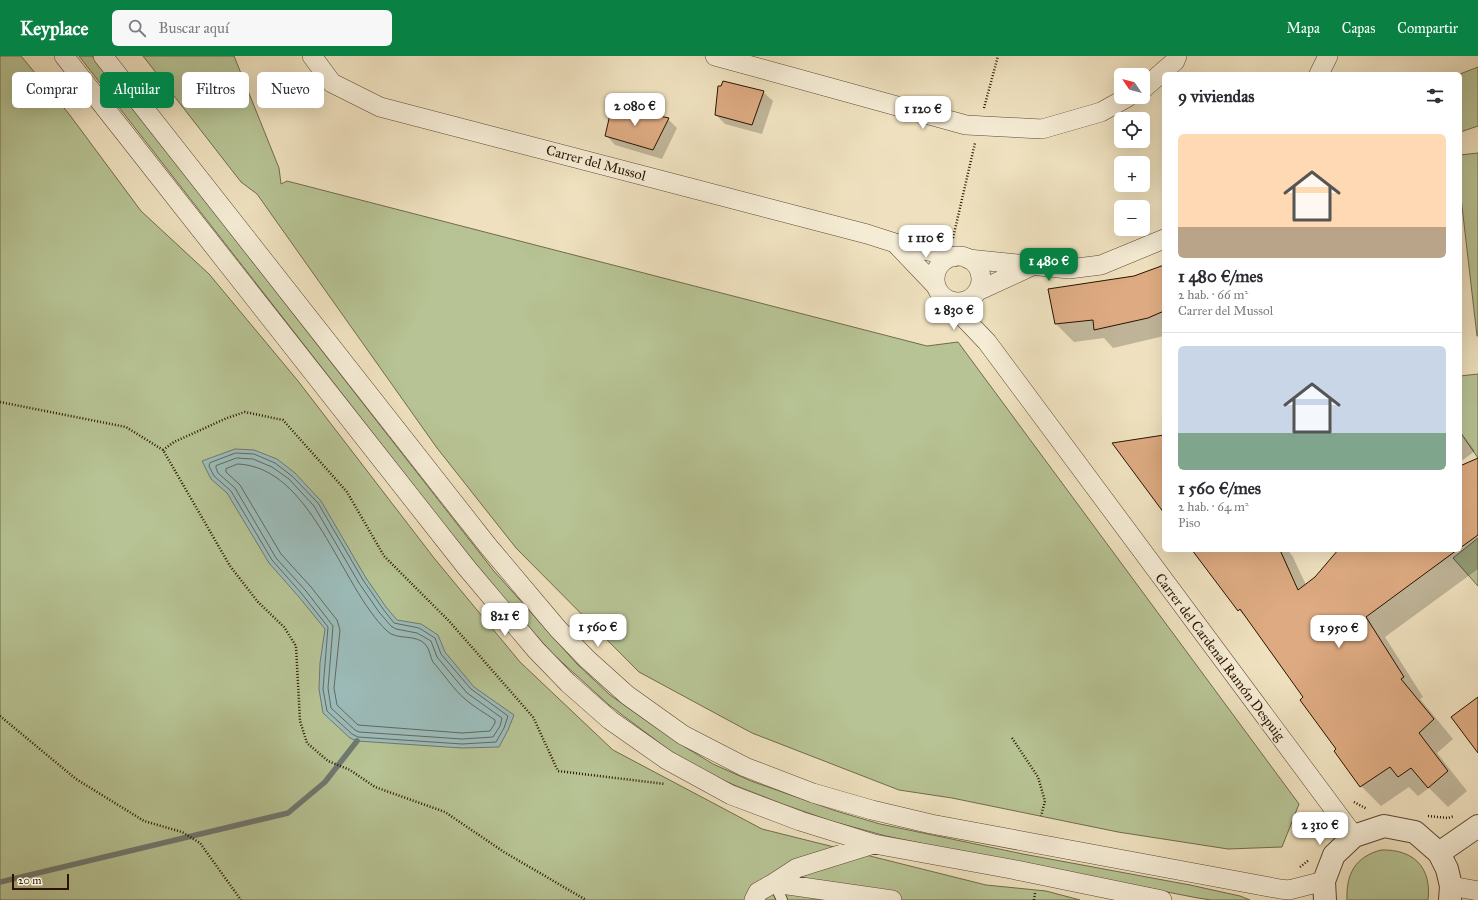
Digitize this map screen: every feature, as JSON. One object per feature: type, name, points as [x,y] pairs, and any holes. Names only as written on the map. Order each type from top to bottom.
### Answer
[{"type":"street","points":[[64,56],[466,567],[536,650],[568,683],[610,720],[667,760],[731,794],[800,821],[874,844],[1011,869],[1162,900]]},
{"type":"street","points":[[103,56],[488,546],[548,617],[587,659],[627,695],[683,735],[745,767],[813,793],[872,810],[931,824],[1280,889],[1325,890],[1334,855],[1354,836],[1384,826],[1415,832],[1439,853],[1447,868],[1450,893],[1478,891]]},
{"type":"street","name":"Carrer del Mussol","points":[[312,56],[332,83],[380,107],[860,232],[896,243],[957,257],[1069,269],[1101,265],[1162,240]]},
{"type":"street","points":[[714,56],[966,125],[1042,129],[1101,112],[1115,104]]},
{"type":"street","points":[[1162,72],[1175,61],[1177,56]]},
{"type":"street","points":[[1320,72],[1328,56]]},
{"type":"street","points":[[1150,83],[1162,72]]},
{"type":"street","points":[[896,243],[940,292],[952,302],[967,301],[975,294],[981,284],[981,276],[975,263],[957,257],[947,259],[941,264],[935,278],[940,292]]},
{"type":"street","name":"Carrer del Mussol","points":[[975,294],[1032,266]]},
{"type":"street","name":"Carrer del Cardenal Ramón Despuig","points":[[940,292],[987,342],[1354,836]]},
{"type":"street","name":"Carrer del Cardenal Ramón Despuig","points":[[975,294],[987,342]]},
{"type":"street","points":[[1439,853],[1478,826]]},
{"type":"street","points":[[778,892],[797,868],[874,844]]},
{"type":"street","points":[[754,900],[758,892],[892,900]]},
{"type":"path","points":[[957,257],[979,126],[998,56]]},
{"type":"path","points":[[0,402],[126,427],[163,450],[230,566],[258,602],[284,628],[296,646],[300,721],[307,743],[328,761],[350,770],[376,787],[445,812],[504,852],[586,900]]},
{"type":"path","points":[[163,450],[174,442],[227,418],[245,412],[282,420],[347,492],[384,556],[449,621],[532,717],[558,771],[665,784]]},
{"type":"path","points":[[0,716],[76,779],[144,821],[182,832],[200,844],[241,900]]},
{"type":"path","points":[[1012,738],[1038,777],[1045,801],[1041,816]]},
{"type":"green space","points":[[0,56],[21,56],[34,72],[12,72],[12,108],[64,108],[141,211],[209,274],[298,381],[434,558],[520,662],[613,750],[762,829],[986,885],[1046,891],[1080,900],[0,900]]},
{"type":"green space","points":[[79,56],[92,56],[104,72],[100,72],[100,83]]},
{"type":"green space","points":[[143,56],[234,56],[240,72],[182,72],[182,106],[174,96],[174,72],[155,72]]},
{"type":"green space","points":[[1478,67],[1478,126],[1462,131],[1462,73]]},
{"type":"green space","points":[[249,93],[279,168],[281,184],[287,181],[927,346],[958,342],[1299,804],[1282,847],[1228,849],[1118,832],[952,798],[899,790],[752,733],[639,672],[516,548],[437,448],[257,194],[241,182],[183,108],[249,108]]},
{"type":"green space","points":[[120,108],[133,108],[493,570],[577,664],[610,695],[651,724],[713,764],[751,781],[836,811],[880,824],[1023,854],[1190,885],[1240,896],[1250,900],[1211,900],[1198,898],[886,836],[831,821],[734,785],[697,768],[669,750],[609,705],[553,654],[495,590]]},
{"type":"green space","points":[[1478,153],[1478,336],[1462,206],[1462,155]]},
{"type":"green space","points":[[1478,374],[1478,458],[1462,435],[1462,376]]},
{"type":"green space","points":[[1478,538],[1478,586],[1453,558]]},
{"type":"green space","points":[[1381,850],[1402,853],[1418,862],[1427,878],[1428,900],[1347,900],[1348,882],[1354,868],[1365,857]]},
{"type":"water","points":[[235,449],[254,450],[277,459],[295,473],[321,501],[366,578],[397,620],[421,624],[438,635],[445,652],[474,687],[514,715],[499,747],[462,748],[357,741],[350,738],[323,713],[319,689],[320,663],[325,629],[269,563],[227,493],[211,479],[202,461]]},
{"type":"building","points":[[723,81],[764,91],[752,125],[715,115],[718,86],[721,86]]},
{"type":"building","points":[[612,106],[669,118],[653,150],[605,136]]},
{"type":"building","points":[[1162,266],[1162,312],[1148,318],[1094,330],[1093,320],[1055,324],[1048,289],[1134,276]]},
{"type":"building","points":[[1162,435],[1162,510],[1112,443]]},
{"type":"building","points":[[1478,458],[1478,535],[1462,547],[1462,465]]},
{"type":"building","points":[[1194,552],[1281,552],[1298,590],[1315,577],[1336,552],[1454,552],[1366,617],[1404,677],[1401,679],[1434,719],[1419,733],[1448,771],[1428,788],[1411,768],[1398,777],[1390,767],[1360,787],[1334,751],[1336,749],[1300,700],[1303,697],[1240,609],[1238,611]]},
{"type":"building","points":[[1478,697],[1478,753],[1451,717]]},
{"type":"waterway","points":[[0,882],[288,813],[325,782],[357,741]]}]
